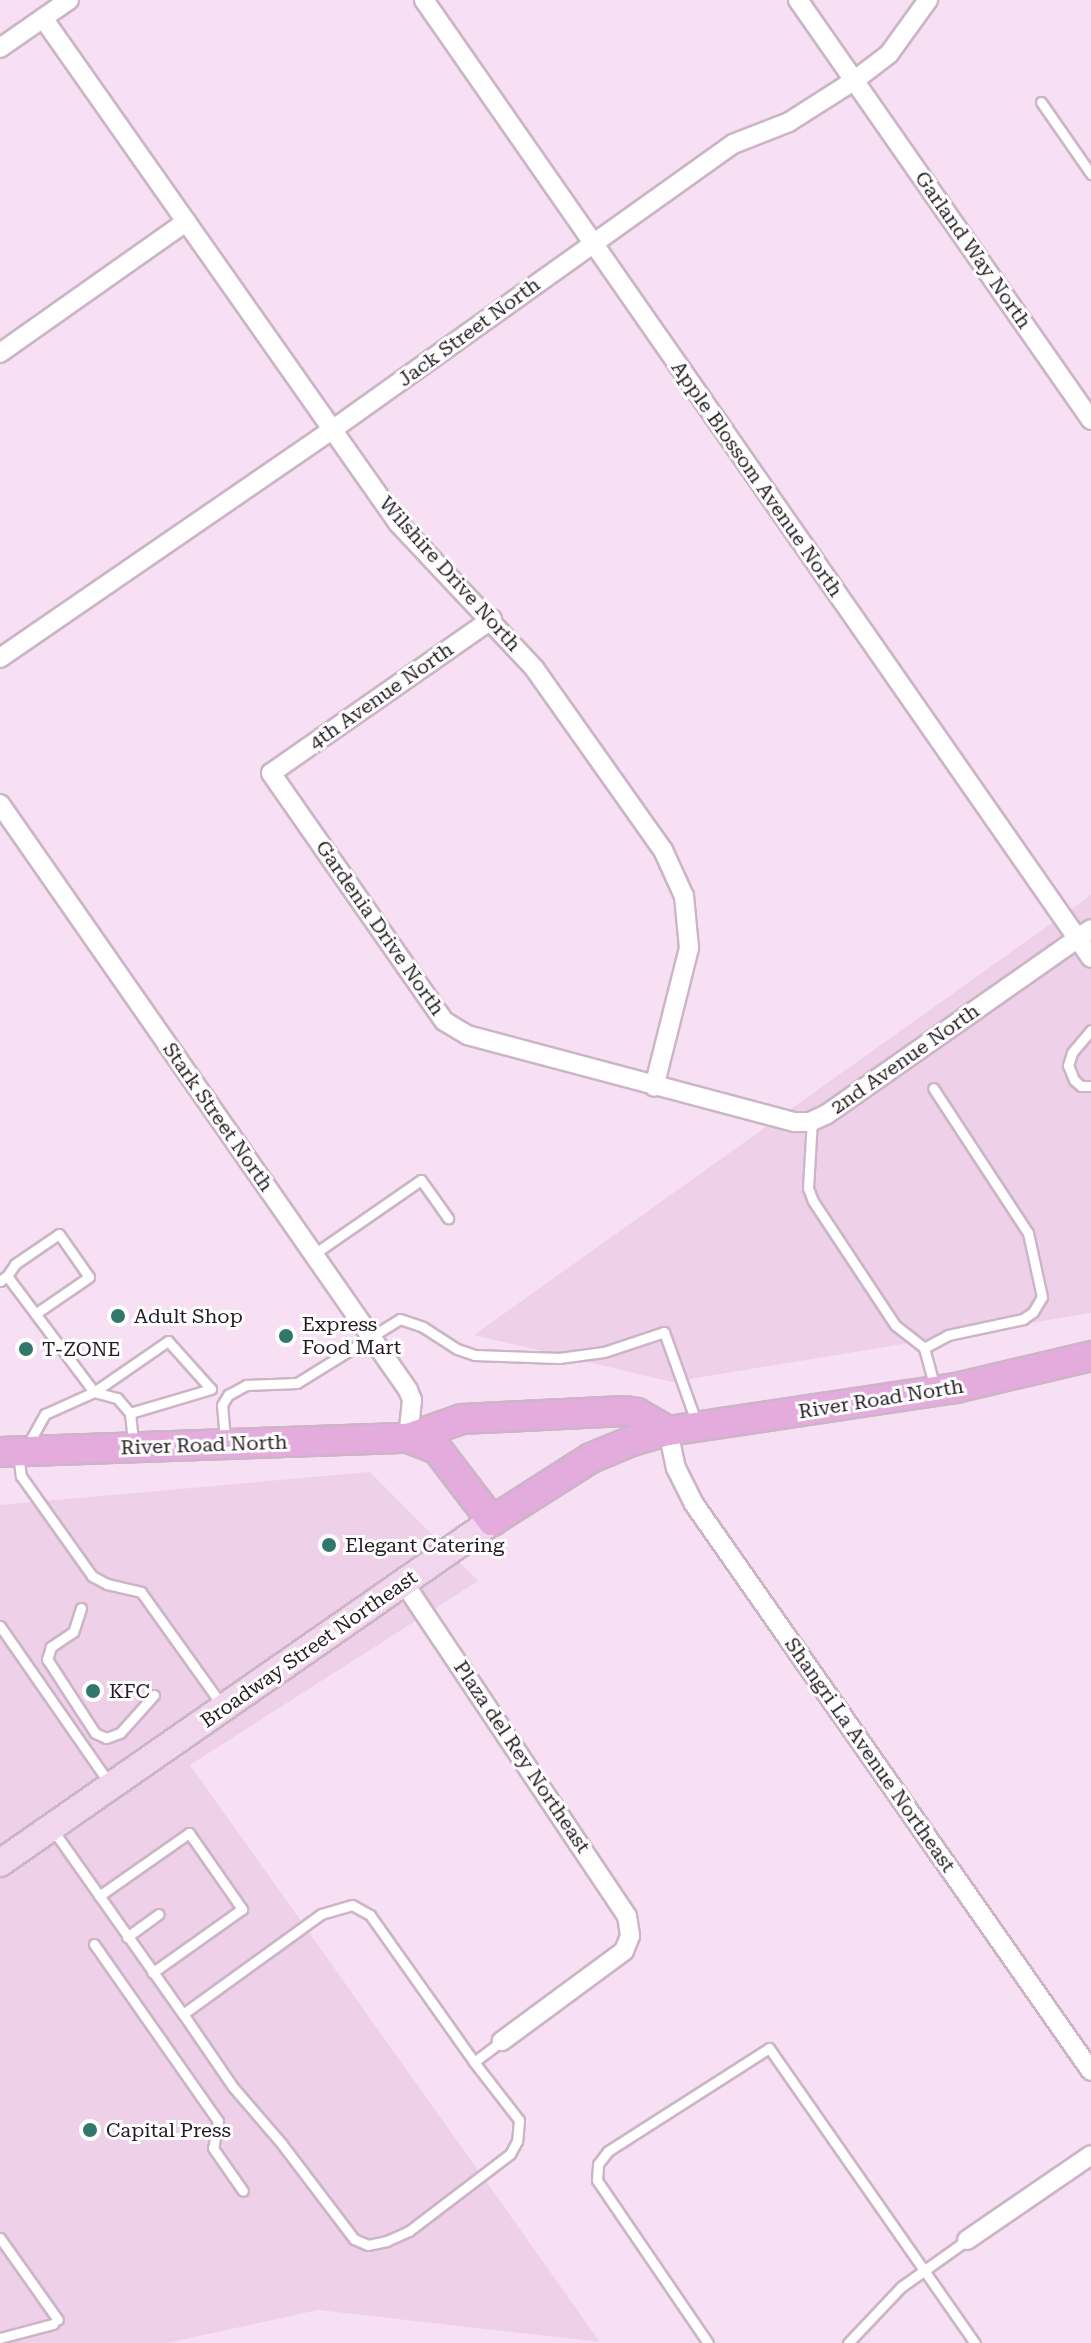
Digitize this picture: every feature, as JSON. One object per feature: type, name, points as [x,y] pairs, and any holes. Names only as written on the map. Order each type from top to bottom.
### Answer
[{"type":"main road","name":"River Road North","points":[[668,1431],[936,1391],[1091,1356]]},
{"type":"main road","points":[[408,1438],[462,1419],[625,1411],[637,1413],[668,1431]]},
{"type":"main road","name":"Broadway Street Northeast","points":[[0,1863],[492,1521],[591,1458],[632,1441],[668,1431]]},
{"type":"main road","name":"River Road North","points":[[14,1451],[408,1438]]},
{"type":"main road","points":[[408,1438],[437,1449],[492,1521]]},
{"type":"street","points":[[0,48],[69,0]]},
{"type":"street","name":"Apple Blossom Avenue North","points":[[424,0],[593,244],[1084,934],[1091,958]]},
{"type":"street","name":"Garland Way North","points":[[798,0],[1091,420]]},
{"type":"street","name":"Jack Street North","points":[[0,658],[332,430],[733,144],[789,122],[855,80],[889,54],[928,0]]},
{"type":"street","name":"Wilshire Drive North","points":[[43,18],[398,523],[492,619],[534,668],[663,850],[684,896],[689,948],[654,1087]]},
{"type":"street","points":[[0,353],[186,222]]},
{"type":"street","name":"4th Avenue North","points":[[271,773],[492,619]]},
{"type":"street","name":"Gardenia Drive North","points":[[271,773],[444,1021],[467,1035],[654,1087]]},
{"type":"street","name":"Stark Street North","points":[[0,804],[314,1254],[412,1400],[408,1438]]},
{"type":"street","name":"2nd Avenue North","points":[[654,1087],[795,1122],[812,1120],[840,1105],[1084,934]]},
{"type":"street","name":"Shangri La Avenue Northeast","points":[[668,1431],[676,1468],[694,1504],[1091,2071]]},
{"type":"street","name":"Plaza del Rey Northeast","points":[[404,1583],[627,1916],[630,1936],[624,1951],[502,2041]]},
{"type":"street","points":[[967,2240],[1091,2155]]},
{"type":"lane","points":[[1041,102],[1091,174]]},
{"type":"lane","points":[[1091,1030],[1072,1053],[1068,1065],[1074,1080],[1081,1086],[1091,1086]]},
{"type":"lane","points":[[924,1348],[948,1335],[1023,1319],[1033,1312],[1042,1297],[1028,1233],[933,1088]]},
{"type":"lane","points":[[812,1120],[808,1188],[813,1201],[895,1325],[924,1348],[936,1391]]},
{"type":"lane","points":[[314,1254],[421,1180],[448,1218]]},
{"type":"lane","points":[[35,1314],[89,1277],[59,1234],[15,1264],[4,1279],[35,1314],[94,1392],[117,1398],[130,1413],[133,1447]]},
{"type":"lane","points":[[226,1444],[222,1405],[228,1395],[246,1385],[297,1383],[400,1319],[423,1327],[457,1349],[474,1355],[559,1358],[604,1352],[664,1332],[698,1427]]},
{"type":"lane","points":[[224,1708],[141,1592],[107,1584],[92,1576],[21,1476],[14,1451],[45,1414],[94,1392],[168,1341],[211,1389],[228,1395]]},
{"type":"lane","points":[[130,1413],[211,1389]]},
{"type":"lane","points":[[81,1608],[73,1632],[51,1647],[47,1659],[95,1733],[106,1738],[120,1733],[154,1695]]},
{"type":"lane","points":[[0,1626],[111,1786]]},
{"type":"lane","points":[[51,1827],[233,2087],[282,2144],[354,2239],[368,2245],[409,2231],[510,2154],[517,2141],[519,2120],[370,1915],[352,1905],[321,1914],[183,2014]]},
{"type":"lane","points":[[99,1896],[189,1833],[242,1909],[152,1973]]},
{"type":"lane","points":[[127,1937],[159,1914]]},
{"type":"lane","points":[[94,1944],[218,2121],[213,2148],[243,2191]]},
{"type":"lane","points":[[474,2062],[502,2041]]},
{"type":"lane","points":[[708,2343],[597,2180],[598,2164],[608,2151],[769,2048],[975,2343]]},
{"type":"lane","points":[[0,2238],[55,2322],[0,2338]]},
{"type":"lane","points":[[848,2343],[901,2287],[967,2240]]},
{"type":"shaded area","points":[[1091,895],[1091,1313],[672,1382],[474,1335]]},
{"type":"shaded area","points":[[370,1472],[478,1581],[190,1765],[600,2342],[318,2310],[167,2343],[0,2343],[0,1505]]},
{"type":"place","name":"Adult Shop","points":[[118,1316]]},
{"type":"place","name":"Express Food Mart","points":[[286,1336]]},
{"type":"place","name":"T-ZONE","points":[[26,1349]]},
{"type":"place","name":"Elegant Catering","points":[[329,1545]]},
{"type":"place","name":"KFC","points":[[93,1691]]},
{"type":"place","name":"Capital Press","points":[[90,2130]]}]
